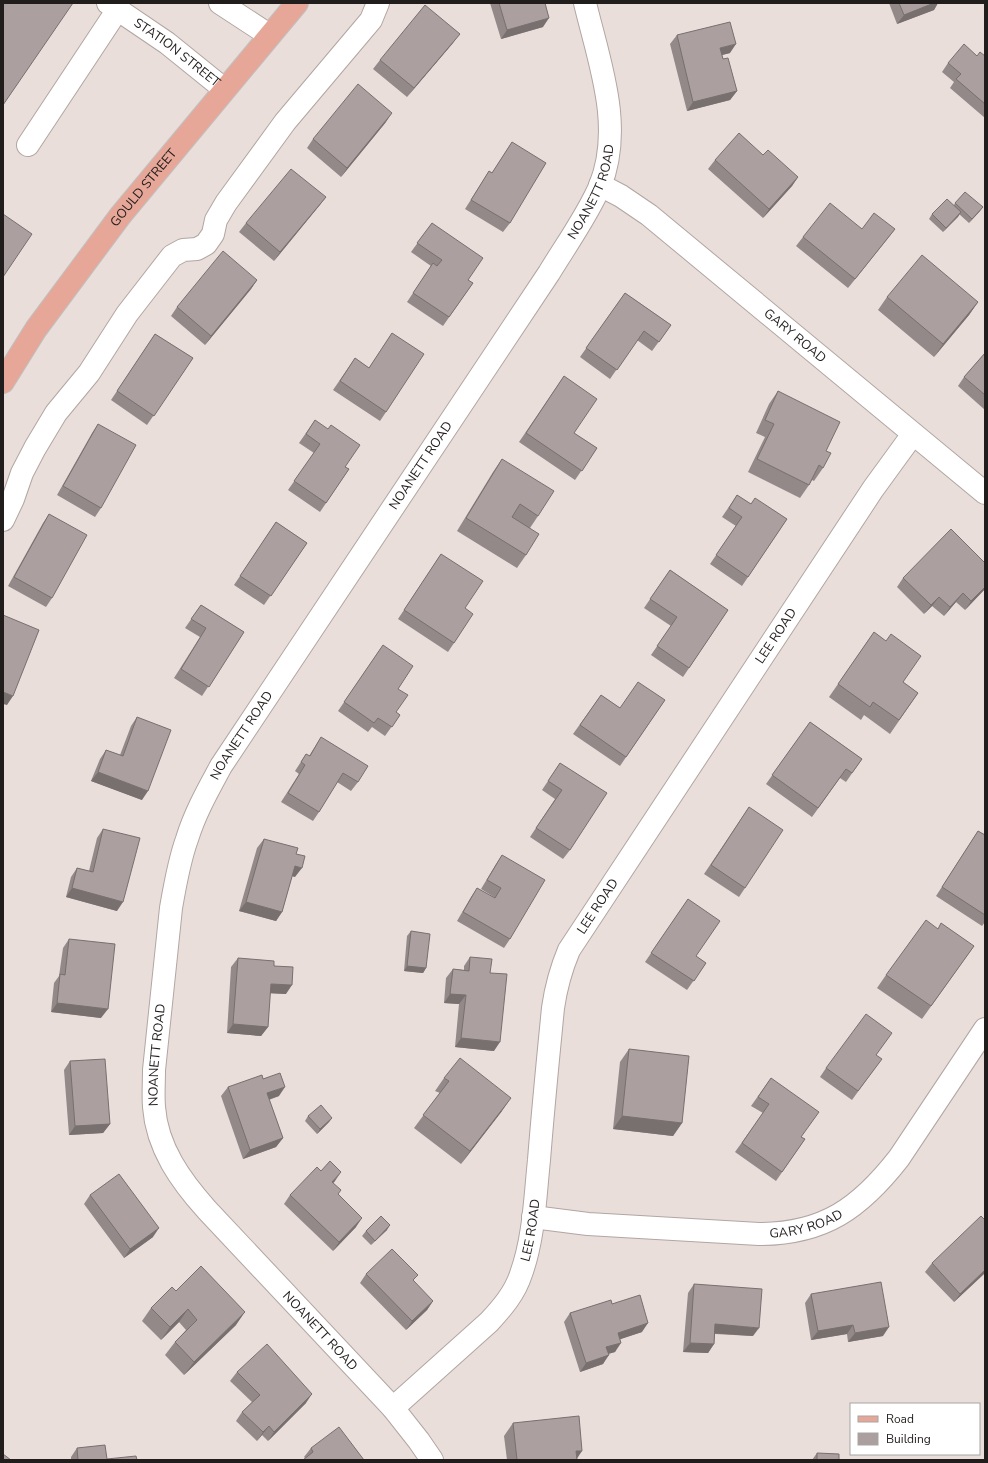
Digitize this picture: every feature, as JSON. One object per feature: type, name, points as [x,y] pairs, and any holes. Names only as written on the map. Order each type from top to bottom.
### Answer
[{"type":"main road","name":"GOULD STREET","points":[[6,371],[120,216],[296,3]]},
{"type":"street","points":[[220,3],[269,35]]},
{"type":"street","points":[[3,520],[13,499],[22,474],[35,448],[56,413],[89,373],[127,314],[172,256],[183,250],[197,249],[206,244],[214,234],[216,220],[226,203],[285,122],[370,20],[378,3]]},
{"type":"street","name":"NOANETT ROAD","points":[[432,1460],[393,1408],[193,1195],[180,1178],[165,1150],[157,1126],[154,1108],[154,1070],[175,884],[187,839],[202,802],[221,766],[549,272],[582,220],[600,185],[608,152],[610,135],[609,116],[604,82],[585,3]]},
{"type":"street","points":[[28,145],[113,6]]},
{"type":"street","name":"STATION STREET","points":[[113,6],[167,43],[224,89]]},
{"type":"street","name":"GARY ROAD","points":[[600,185],[622,196],[649,215],[985,493]]},
{"type":"street","name":"LEE ROAD","points":[[393,1408],[474,1337],[502,1308],[521,1276],[534,1217],[553,1008],[561,968],[569,950],[873,489],[914,434]]},
{"type":"street","name":"GARY ROAD","points":[[534,1217],[588,1224],[759,1234],[794,1232],[830,1220],[846,1212],[859,1202],[899,1158],[985,1029]]},
{"type":"building","points":[[3,3],[73,3],[3,105]]},
{"type":"building","points":[[499,3],[545,3],[549,18],[507,30]]},
{"type":"building","points":[[899,3],[934,3],[904,15]]},
{"type":"building","points":[[425,5],[460,34],[414,88],[380,60]]},
{"type":"building","points":[[730,22],[736,44],[720,48],[723,59],[728,58],[737,91],[693,102],[677,35]]},
{"type":"building","points":[[964,44],[977,56],[980,52],[985,56],[985,104],[956,79],[961,74],[948,63]]},
{"type":"building","points":[[358,84],[392,113],[347,168],[313,139]]},
{"type":"building","points":[[739,133],[763,155],[768,150],[798,177],[769,209],[715,160]]},
{"type":"building","points":[[512,142],[546,163],[510,223],[471,200],[489,171],[492,173]]},
{"type":"building","points":[[291,169],[326,197],[280,252],[246,223]]},
{"type":"building","points":[[965,192],[983,207],[972,219],[955,203]]},
{"type":"building","points":[[947,199],[961,212],[946,228],[932,214]]},
{"type":"building","points":[[830,203],[862,229],[874,213],[895,229],[855,279],[803,237]]},
{"type":"building","points":[[3,214],[32,234],[3,277]]},
{"type":"building","points":[[432,223],[483,258],[468,280],[473,283],[449,317],[413,293],[433,263],[437,266],[442,260],[417,243]]},
{"type":"building","points":[[223,251],[257,280],[211,336],[177,307]]},
{"type":"building","points":[[922,255],[978,302],[943,344],[887,297]]},
{"type":"building","points":[[625,293],[671,325],[659,342],[644,331],[617,370],[586,348]]},
{"type":"building","points":[[392,333],[424,354],[386,412],[340,381],[355,358],[369,368]]},
{"type":"building","points":[[155,334],[193,358],[154,416],[117,391]]},
{"type":"building","points":[[985,353],[985,395],[964,377]]},
{"type":"building","points":[[564,376],[597,399],[574,433],[597,448],[582,471],[526,433]]},
{"type":"building","points":[[778,391],[840,422],[826,451],[831,453],[823,468],[819,465],[809,485],[757,459],[774,424],[765,420]]},
{"type":"building","points":[[315,420],[328,429],[331,425],[360,445],[345,467],[349,469],[326,503],[294,481],[320,444],[306,434]]},
{"type":"building","points":[[98,424],[136,445],[101,508],[63,486]]},
{"type":"building","points":[[502,459],[554,491],[538,516],[520,504],[512,517],[539,534],[526,555],[466,518]]},
{"type":"building","points":[[737,495],[751,504],[755,498],[787,519],[748,577],[716,555],[742,517],[729,508]]},
{"type":"building","points":[[49,514],[87,535],[52,598],[14,577]]},
{"type":"building","points":[[276,522],[307,543],[271,596],[240,576]]},
{"type":"building","points":[[951,529],[985,563],[985,587],[971,601],[963,593],[950,607],[939,597],[931,605],[903,578]]},
{"type":"building","points":[[441,554],[483,581],[465,608],[473,614],[454,643],[404,610]]},
{"type":"building","points":[[670,570],[728,610],[689,668],[657,646],[677,617],[650,599]]},
{"type":"building","points":[[201,605],[244,632],[209,687],[181,669],[206,628],[191,619]]},
{"type":"building","points":[[3,615],[39,630],[13,696],[3,692]]},
{"type":"building","points":[[874,632],[886,641],[891,634],[921,656],[903,682],[918,693],[899,720],[873,702],[870,707],[838,684]]},
{"type":"building","points":[[383,645],[413,666],[398,689],[408,695],[396,712],[400,715],[392,727],[378,718],[374,723],[344,702]]},
{"type":"building","points":[[638,682],[665,700],[626,757],[580,725],[601,695],[620,708]]},
{"type":"building","points":[[137,717],[171,730],[148,791],[98,772],[106,750],[123,756]]},
{"type":"building","points":[[810,722],[862,759],[852,773],[846,769],[818,808],[772,775]]},
{"type":"building","points":[[321,737],[368,766],[358,782],[343,773],[319,812],[288,793],[305,765],[301,762],[306,754],[310,756]]},
{"type":"building","points":[[560,763],[607,793],[570,850],[536,828],[562,790],[548,781]]},
{"type":"building","points":[[749,807],[783,830],[745,888],[711,865]]},
{"type":"building","points":[[103,829],[140,838],[123,902],[72,888],[77,868],[93,872]]},
{"type":"building","points":[[978,831],[985,835],[985,915],[942,887]]},
{"type":"building","points":[[264,839],[298,848],[296,854],[305,856],[302,868],[295,866],[282,912],[246,902]]},
{"type":"building","points":[[502,855],[545,880],[510,939],[463,912],[477,888],[495,898],[501,888],[487,880]]},
{"type":"building","points":[[688,899],[720,921],[696,956],[706,963],[694,981],[651,953]]},
{"type":"building","points":[[926,920],[938,929],[941,923],[974,946],[931,1006],[886,975]]},
{"type":"building","points":[[411,931],[430,934],[426,968],[407,966]]},
{"type":"building","points":[[69,939],[115,944],[108,1009],[57,1003],[60,974],[65,975]]},
{"type":"building","points":[[470,957],[492,959],[490,973],[507,974],[500,1042],[461,1038],[466,995],[450,994],[453,969],[469,971]]},
{"type":"building","points":[[238,958],[274,961],[274,966],[293,967],[292,985],[271,984],[268,1027],[233,1024]]},
{"type":"building","points":[[866,1014],[892,1033],[876,1055],[882,1059],[858,1091],[826,1068]]},
{"type":"building","points":[[629,1049],[689,1056],[682,1123],[622,1116]]},
{"type":"building","points":[[460,1058],[511,1098],[470,1151],[423,1115],[449,1081],[444,1078]]},
{"type":"building","points":[[105,1059],[110,1124],[75,1126],[70,1061]]},
{"type":"building","points":[[280,1073],[285,1087],[267,1093],[283,1138],[250,1150],[228,1087],[262,1075],[263,1079]]},
{"type":"building","points":[[771,1078],[819,1112],[801,1137],[805,1139],[782,1172],[742,1143],[769,1104],[758,1097]]},
{"type":"building","points":[[321,1105],[332,1118],[320,1129],[308,1116]]},
{"type":"building","points":[[330,1161],[341,1172],[332,1182],[341,1190],[338,1194],[362,1218],[339,1242],[290,1195],[317,1167],[321,1171]]},
{"type":"building","points":[[119,1174],[159,1228],[130,1249],[90,1195]]},
{"type":"building","points":[[381,1216],[390,1225],[375,1241],[366,1231]]},
{"type":"building","points":[[981,1216],[985,1220],[985,1270],[960,1294],[932,1263]]},
{"type":"building","points":[[392,1249],[418,1275],[413,1280],[433,1301],[412,1321],[366,1274]]},
{"type":"building","points":[[201,1266],[245,1312],[194,1362],[175,1342],[197,1320],[188,1309],[170,1327],[151,1308],[172,1287],[176,1291]]},
{"type":"building","points":[[881,1282],[889,1327],[855,1333],[853,1325],[818,1331],[811,1294]]},
{"type":"building","points":[[694,1284],[762,1289],[759,1328],[715,1324],[714,1344],[690,1343]]},
{"type":"building","points":[[640,1295],[648,1323],[618,1333],[621,1343],[606,1347],[609,1355],[586,1363],[570,1313],[611,1300],[612,1304]]},
{"type":"building","points":[[267,1344],[312,1394],[274,1432],[269,1426],[263,1432],[242,1412],[260,1395],[237,1372]]},
{"type":"building","points":[[579,1416],[582,1451],[576,1451],[577,1460],[517,1460],[513,1423]]},
{"type":"building","points":[[339,1427],[364,1460],[303,1460],[313,1452],[311,1448]]},
{"type":"building","points":[[105,1445],[107,1459],[136,1456],[137,1460],[78,1460],[77,1448]]},
{"type":"building","points":[[817,1453],[839,1454],[839,1460],[817,1460]]},
{"type":"building","points":[[3,1454],[11,1460],[3,1460]]}]
